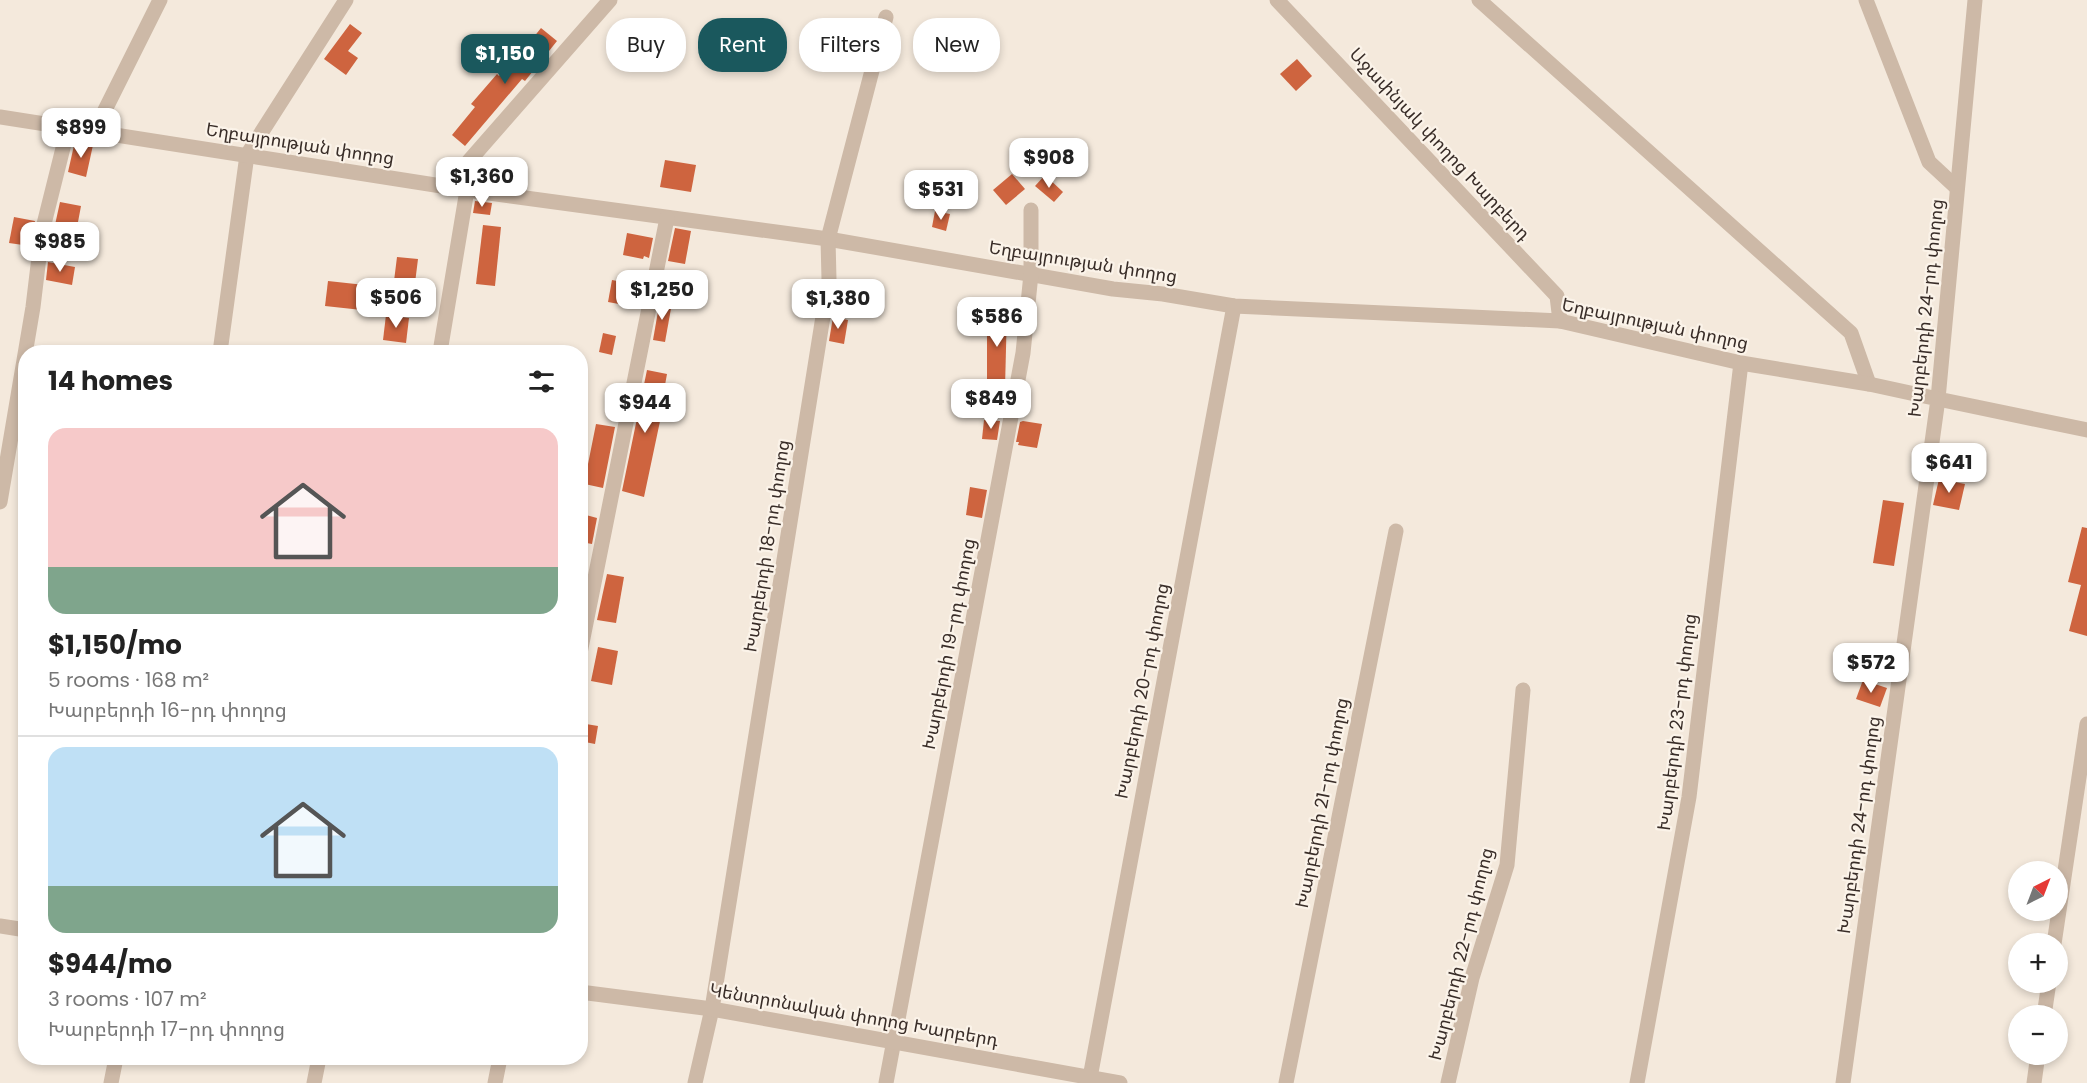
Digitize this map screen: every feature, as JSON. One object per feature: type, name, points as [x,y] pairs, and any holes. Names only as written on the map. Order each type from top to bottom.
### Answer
[{"type":"street","points":[[94,132],[160,0]]},
{"type":"street","points":[[221,345],[247,155],[346,0]]},
{"type":"street","points":[[447,186],[610,0]]},
{"type":"street","name":"Աջափնյակ փողոց Խարբերդ","points":[[1277,0],[1557,296],[1560,321]]},
{"type":"street","points":[[1479,0],[1851,333],[1869,384]]},
{"type":"street","points":[[1866,0],[1929,162],[1957,188]]},
{"type":"street","name":"Խարբերդի 24-րդ փողոց","points":[[1843,1083],[1938,399],[1974,0]]},
{"type":"street","name":"Խարբերդի 18-րդ փողոց","points":[[695,1083],[712,1009],[829,279],[828,239],[886,17]]},
{"type":"street","name":"Եղբայրության փողոց","points":[[0,117],[467,190],[828,239],[1113,289],[1163,294],[1234,306],[1560,321],[1741,363],[1869,384],[2087,430]]},
{"type":"street","points":[[27,345],[42,232],[68,128]]},
{"type":"street","points":[[441,345],[467,190]]},
{"type":"street","name":"Խարբերդի 19-րդ փողոց","points":[[886,1083],[1021,364],[1031,274],[1031,210]]},
{"type":"street","points":[[588,613],[668,218]]},
{"type":"street","name":"Խարբերդի 20-րդ փողոց","points":[[1089,1080],[1234,306]]},
{"type":"street","name":"Խարբերդի 23-րդ փողոց","points":[[1637,1083],[1689,797],[1741,363]]},
{"type":"street","points":[[0,502],[18,396]]},
{"type":"street","name":"Խարբերդի 21-րդ փողոց","points":[[1286,1083],[1396,531]]},
{"type":"street","name":"Խարբերդի 22-րդ փողոց","points":[[1448,1083],[1472,978],[1507,865],[1523,690]]},
{"type":"street","points":[[2056,933],[2087,724]]},
{"type":"street","points":[[0,927],[18,929]]},
{"type":"street","name":"Կենտրոնական փողոց Խարբերդ","points":[[588,993],[712,1009],[1089,1080],[1120,1083]]},
{"type":"street","points":[[111,1083],[115,1065]]},
{"type":"street","points":[[314,1083],[318,1065]]},
{"type":"street","points":[[495,1083],[499,1065]]},
{"type":"street","points":[[2034,1083],[2036,1065]]},
{"type":"building","points":[[350,24],[362,33],[348,51],[358,58],[346,75],[324,59]]},
{"type":"building","points":[[541,28],[557,41],[525,81],[522,79],[465,146],[452,135],[475,107],[471,104]]},
{"type":"building","points":[[1297,59],[1312,76],[1296,91],[1280,74]]},
{"type":"building","points":[[75,141],[93,145],[86,177],[68,172]]},
{"type":"building","points":[[665,160],[696,165],[691,192],[660,187]]},
{"type":"building","points":[[1012,174],[1025,189],[1006,205],[993,190]]},
{"type":"building","points":[[1045,175],[1063,192],[1054,202],[1035,186]]},
{"type":"building","points":[[475,201],[492,203],[490,215],[473,213]]},
{"type":"building","points":[[60,202],[81,206],[78,239],[53,234]]},
{"type":"building","points":[[935,211],[950,214],[946,231],[932,227]]},
{"type":"building","points":[[14,217],[35,221],[30,246],[9,243]]},
{"type":"building","points":[[483,225],[501,227],[495,286],[476,284]]},
{"type":"building","points":[[675,228],[691,231],[685,264],[668,261]]},
{"type":"building","points":[[627,233],[653,238],[649,258],[623,255]]},
{"type":"building","points":[[397,257],[418,259],[415,283],[394,281]]},
{"type":"building","points":[[48,262],[75,267],[72,285],[46,280]]},
{"type":"building","points":[[612,280],[639,285],[635,307],[608,302]]},
{"type":"building","points":[[328,281],[374,286],[371,311],[325,306]]},
{"type":"building","points":[[660,300],[672,303],[665,342],[653,340]]},
{"type":"building","points":[[987,309],[1007,309],[1005,388],[987,387]]},
{"type":"building","points":[[386,315],[409,318],[406,343],[383,340]]},
{"type":"building","points":[[833,317],[848,320],[844,344],[829,341]]},
{"type":"building","points":[[603,333],[616,336],[612,355],[599,352]]},
{"type":"building","points":[[647,370],[667,374],[661,407],[663,407],[644,497],[622,491]]},
{"type":"building","points":[[984,420],[1000,421],[997,440],[982,439]]},
{"type":"building","points":[[1020,422],[1042,424],[1037,448],[1018,445],[1019,442],[1016,442]]},
{"type":"building","points":[[596,424],[615,427],[603,488],[588,485],[588,464]]},
{"type":"building","points":[[1939,479],[1965,484],[1959,510],[1933,505]]},
{"type":"building","points":[[970,487],[987,490],[982,518],[966,515]]},
{"type":"building","points":[[1883,500],[1904,503],[1894,566],[1873,563]]},
{"type":"building","points":[[588,516],[597,518],[592,544],[588,543]]},
{"type":"building","points":[[2082,527],[2087,528],[2087,636],[2069,631],[2081,585],[2068,582]]},
{"type":"building","points":[[607,574],[624,577],[616,623],[597,620]]},
{"type":"building","points":[[598,647],[618,651],[612,685],[591,681]]},
{"type":"building","points":[[1863,680],[1887,688],[1880,707],[1856,699]]},
{"type":"building","points":[[588,724],[598,726],[595,744],[588,743]]}]
